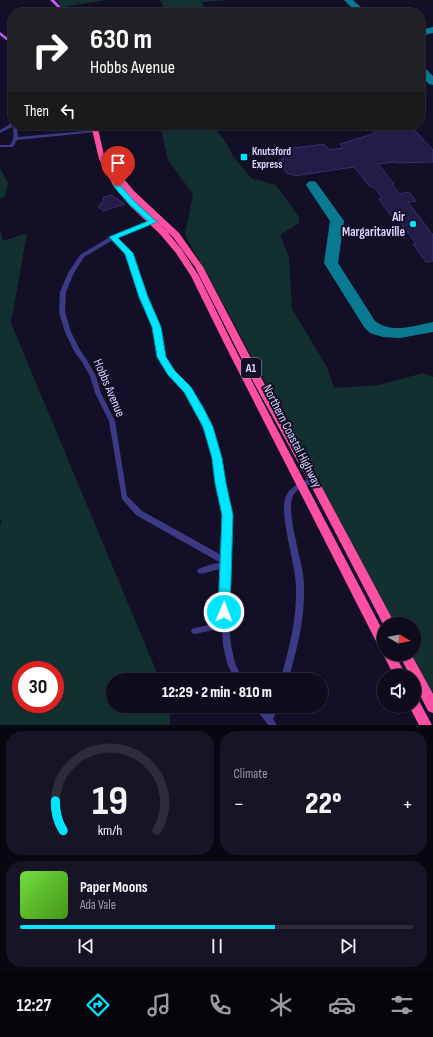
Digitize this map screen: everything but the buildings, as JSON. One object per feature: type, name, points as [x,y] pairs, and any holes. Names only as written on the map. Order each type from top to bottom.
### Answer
[{"type":"highway","name":"Northern Coastal Highway","points":[[98,130],[102,159],[118,187],[133,204],[153,222],[179,252],[195,276],[377,632]]},
{"type":"highway","name":"Northern Coastal Highway","points":[[101,130],[107,154],[118,177],[131,193],[176,235],[199,267],[260,385],[313,480],[385,617]]},
{"type":"highway","points":[[409,661],[433,707]]},
{"type":"highway","points":[[419,713],[426,725]]},
{"type":"main road","points":[[52,0],[60,8]]},
{"type":"main road","points":[[0,33],[8,40]]},
{"type":"street","points":[[0,146],[11,146],[15,139],[16,130]]},
{"type":"street","points":[[15,139],[77,130]]},
{"type":"street","name":"Hobbs Avenue","points":[[153,222],[113,237],[82,256],[71,274],[63,292],[62,312],[68,332],[77,351],[85,361],[93,376],[98,393],[112,421],[124,497],[139,513],[226,564]]},
{"type":"street","points":[[113,237],[129,253],[156,327],[161,357],[171,373],[188,390],[199,409],[208,427],[217,458],[220,483],[228,515],[225,624],[227,645],[231,663],[236,673]]},
{"type":"street","points":[[286,673],[298,624],[301,598],[299,573],[289,515],[288,499],[291,492],[301,485],[313,480]]},
{"type":"street","points":[[201,570],[226,564]]},
{"type":"street","points":[[195,631],[225,624]]},
{"type":"street","points":[[264,713],[271,721]]},
{"type":"green space","points":[[56,0],[108,0],[62,7]]},
{"type":"green space","points":[[160,0],[229,0],[202,2],[205,8],[164,8]]},
{"type":"green space","points":[[161,130],[216,130],[225,141],[233,156],[251,178],[276,185],[299,217],[299,223],[280,235],[289,257],[292,309],[327,367],[334,388],[379,385],[423,373],[433,377],[433,715],[421,687],[421,669],[413,669],[410,661],[421,661],[421,617],[389,617],[229,314],[185,235],[193,194],[168,160]]},
{"type":"green space","points":[[0,168],[8,183],[5,197],[1,198],[0,202]]},
{"type":"green space","points":[[0,230],[3,241],[27,233],[11,323],[157,673],[106,673],[106,713],[170,713],[170,725],[0,725],[0,525],[2,522],[0,519]]},
{"type":"taxiway","points":[[348,0],[357,8]]},
{"type":"taxiway","points":[[425,32],[433,30]]},
{"type":"taxiway","points":[[425,74],[433,82]]},
{"type":"taxiway","points":[[312,185],[337,221],[331,263],[369,324],[383,332],[391,333],[408,332],[433,327]]},
{"type":"place","name":"Knutsford Express","points":[[244,157]]},
{"type":"place","name":"Air Margaritaville","points":[[413,224]]},
{"type":"route","points":[[118,187],[133,204],[153,222],[113,237],[129,253],[156,327],[161,357],[171,373],[188,390],[199,409],[208,427],[217,458],[220,483],[228,515],[224,612]]}]
